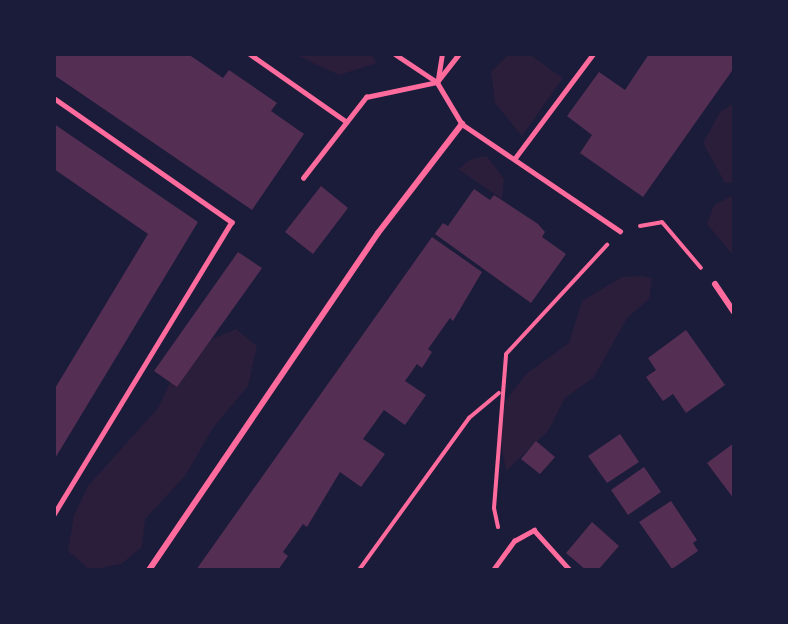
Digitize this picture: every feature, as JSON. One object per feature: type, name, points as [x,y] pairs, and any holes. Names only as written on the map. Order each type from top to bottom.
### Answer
[{"type":"street","points":[[149,570],[378,233],[462,124]]},
{"type":"street","points":[[716,284],[734,312]]},
{"type":"lane","points":[[250,54],[347,122]]},
{"type":"lane","points":[[395,54],[437,82],[462,124],[620,231]]},
{"type":"lane","points":[[437,82],[442,54]]},
{"type":"lane","points":[[303,178],[366,97],[437,82],[459,54]]},
{"type":"lane","points":[[515,158],[593,54]]},
{"type":"lane","points":[[54,98],[232,222],[54,515]]},
{"type":"lane","points":[[493,570],[514,541],[534,530],[570,570]]},
{"type":"path","points":[[662,222],[716,284]]},
{"type":"path","points":[[504,556],[494,508],[500,392],[506,354],[620,231]]},
{"type":"path","points":[[359,570],[469,418],[500,392]]},
{"type":"shaded area","points":[[294,54],[371,54],[377,63],[339,75]]},
{"type":"shaded area","points":[[509,54],[529,54],[563,78],[522,136],[495,103],[491,72]]},
{"type":"shaded area","points":[[734,103],[734,182],[725,183],[703,143],[720,112]]},
{"type":"shaded area","points":[[487,156],[504,179],[502,199],[458,169],[471,159]]},
{"type":"shaded area","points":[[734,195],[734,252],[731,253],[707,224],[714,205]]},
{"type":"shaded area","points":[[622,277],[652,278],[649,299],[627,318],[594,377],[565,398],[548,431],[506,471],[499,431],[506,400],[526,374],[569,343],[582,301]]},
{"type":"shaded area","points":[[236,329],[257,346],[248,386],[213,428],[185,476],[145,519],[142,547],[121,564],[90,570],[68,551],[74,515],[88,486],[158,408],[186,350]]},
{"type":"building","points":[[54,54],[188,54],[223,78],[229,70],[277,103],[271,111],[304,134],[252,210],[54,75]]},
{"type":"building","points":[[649,54],[734,54],[734,68],[643,197],[580,153],[592,135],[567,116],[599,72],[625,90]]},
{"type":"building","points":[[54,124],[198,222],[54,460],[54,390],[148,234],[54,169]]},
{"type":"building","points":[[321,186],[348,208],[313,254],[285,232]]},
{"type":"building","points":[[474,189],[490,200],[494,195],[538,224],[545,232],[542,237],[566,254],[531,303],[435,234],[443,223],[448,226]]},
{"type":"building","points":[[432,237],[482,272],[453,321],[450,318],[428,349],[432,352],[422,368],[417,364],[405,381],[426,395],[405,425],[384,410],[363,439],[385,454],[361,487],[340,472],[307,527],[303,524],[283,552],[288,556],[278,570],[196,570]]},
{"type":"building","points":[[238,252],[262,268],[177,387],[154,371]]},
{"type":"building","points":[[686,330],[725,385],[686,413],[673,394],[663,401],[646,377],[656,370],[648,358]]},
{"type":"building","points":[[620,434],[639,462],[607,483],[588,456]]},
{"type":"building","points":[[536,441],[555,457],[540,474],[521,459]]},
{"type":"building","points":[[734,443],[734,499],[707,463]]},
{"type":"building","points":[[644,467],[661,492],[628,515],[611,490]]},
{"type":"building","points":[[671,501],[697,540],[693,543],[698,551],[672,569],[639,522]]},
{"type":"building","points":[[592,522],[619,546],[598,570],[586,570],[566,553]]}]
